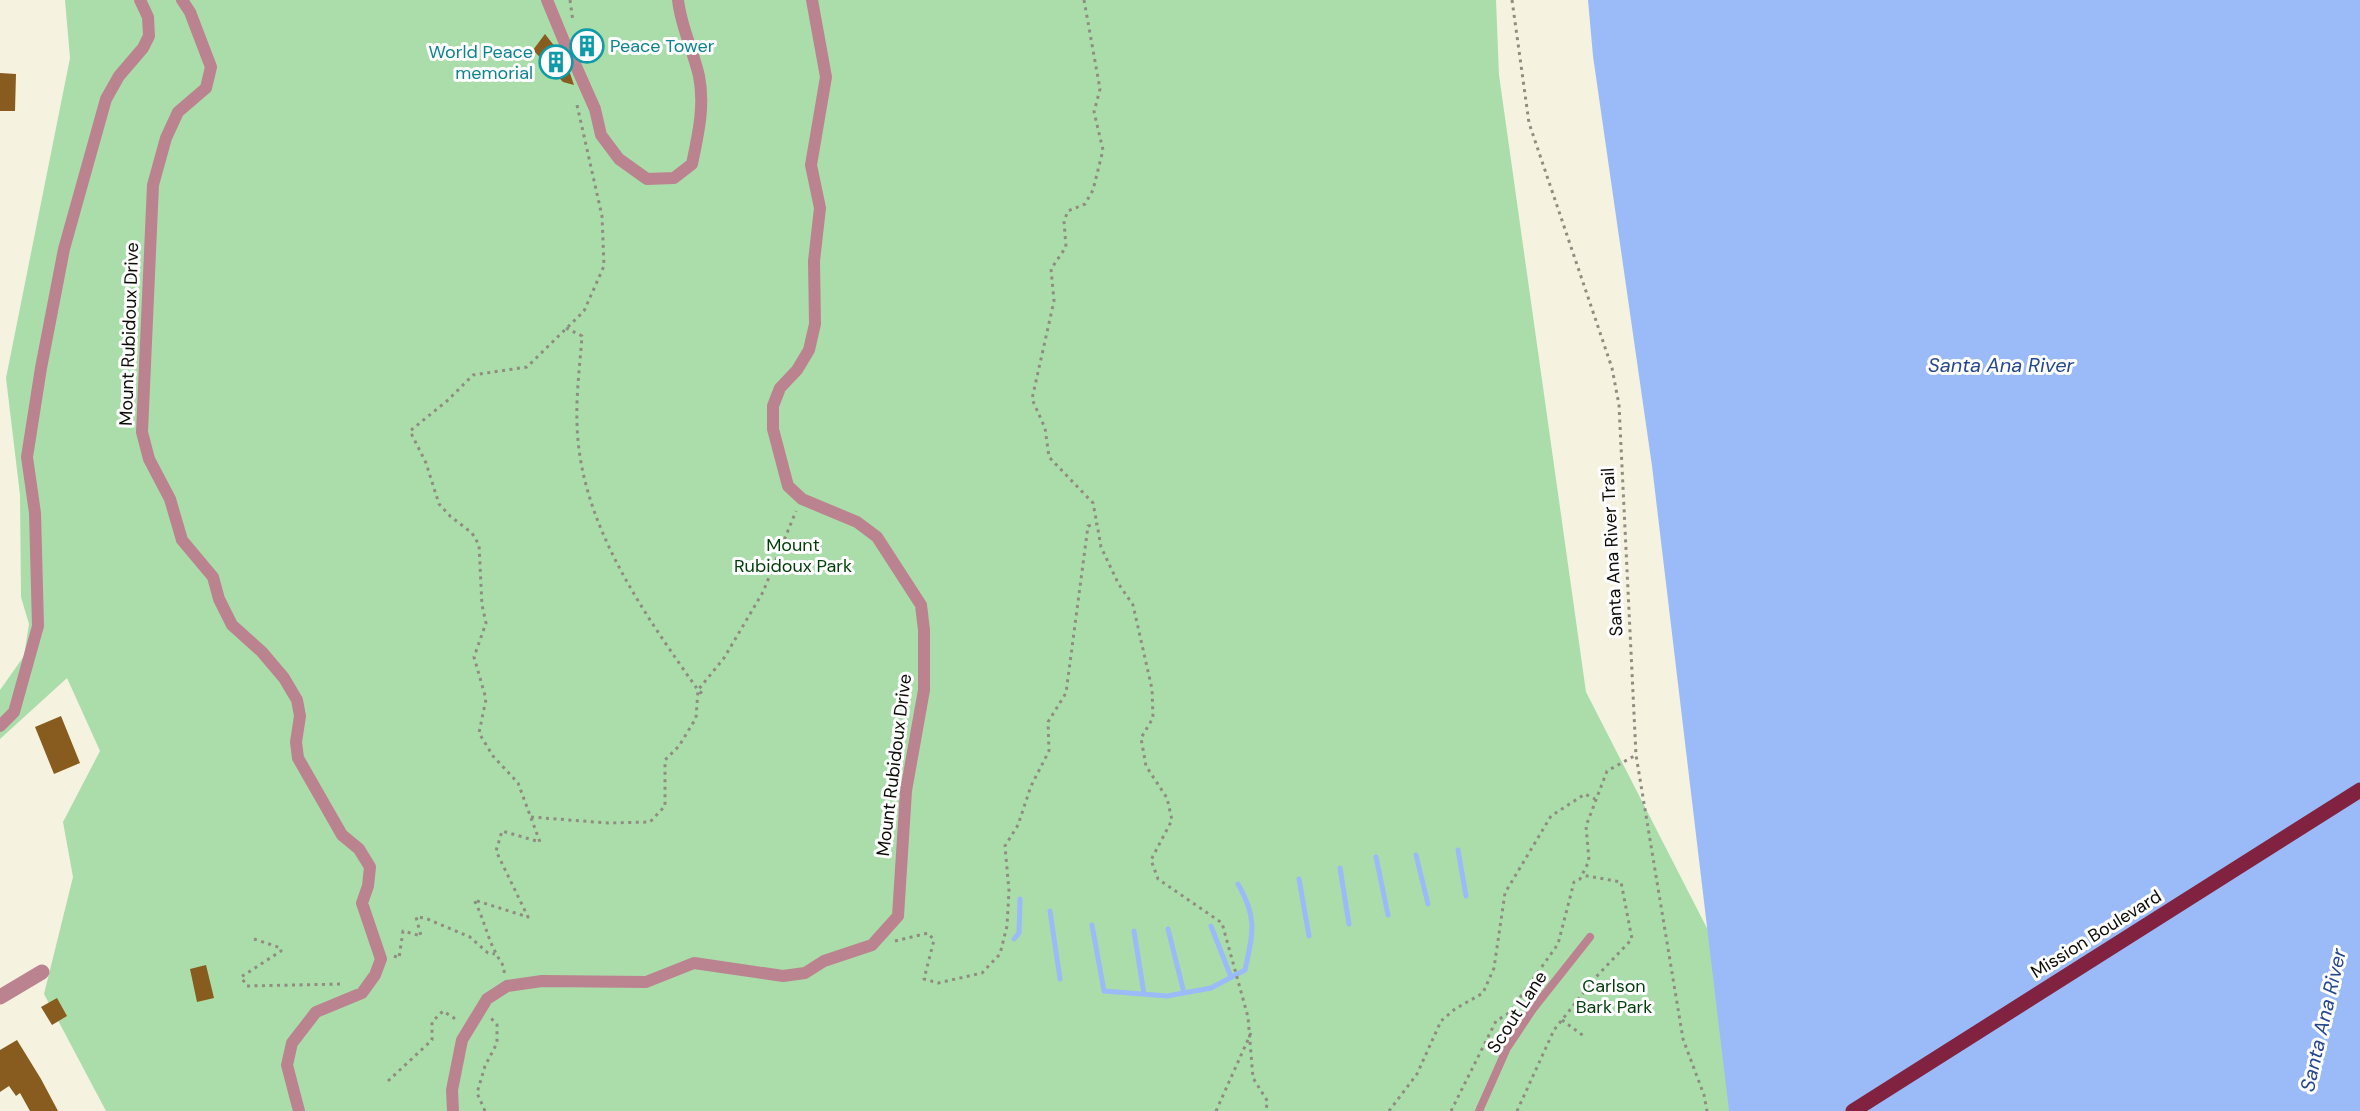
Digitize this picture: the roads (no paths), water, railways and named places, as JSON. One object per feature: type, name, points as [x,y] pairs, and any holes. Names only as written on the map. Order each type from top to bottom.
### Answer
[{"type":"main road","name":"Mission Boulevard","points":[[1853,1111],[2360,790]]},
{"type":"street","points":[[0,726],[14,712],[38,626],[35,513],[27,457],[64,249],[110,89],[143,48],[149,36],[148,17],[140,0]]},
{"type":"street","name":"Mount Rubidoux Drive","points":[[182,0],[190,12],[211,67],[206,88],[178,112],[166,138],[153,185],[142,432],[149,459],[170,499],[182,540],[213,577],[219,599],[232,625],[262,651],[284,678],[297,700],[300,716],[296,742],[298,758],[342,835],[358,849],[370,867],[363,903],[367,923],[381,959],[375,975],[362,993],[316,1012],[292,1043],[287,1065],[299,1111]]},
{"type":"street","points":[[547,0],[565,53],[596,109],[601,135],[619,159],[647,179],[674,178],[692,164],[702,103],[699,78],[681,26],[678,0]]},
{"type":"street","name":"Mount Rubidoux Drive","points":[[453,1111],[456,1066],[462,1040],[487,999],[503,989],[542,981],[646,982],[694,963],[783,976],[805,973],[824,961],[872,945],[898,916],[906,791],[924,690],[924,630],[921,605],[877,537],[857,522],[801,499],[788,486],[773,429],[773,406],[780,388],[797,370],[809,350],[815,324],[814,261],[820,208],[811,165],[826,77],[812,0]]},
{"type":"street","points":[[0,997],[42,972]]},
{"type":"lane","name":"Scout Lane","points":[[1479,1111],[1508,1047],[1533,1009],[1590,937]]},
{"type":"water","name":"Santa Ana River","points":[[1588,0],[2360,0],[2360,1111],[1729,1111],[1652,466],[1593,56]]},
{"type":"waterway","points":[[1458,850],[1466,896]]},
{"type":"waterway","points":[[1416,855],[1428,904]]},
{"type":"waterway","points":[[1376,857],[1388,915]]},
{"type":"waterway","points":[[1340,868],[1349,924]]},
{"type":"waterway","points":[[1299,879],[1309,936]]},
{"type":"waterway","points":[[1092,925],[1104,991],[1167,996],[1211,988],[1245,970],[1252,926],[1249,907],[1238,884]]},
{"type":"waterway","points":[[1014,939],[1019,933],[1020,899]]},
{"type":"waterway","points":[[1050,911],[1060,979]]},
{"type":"waterway","points":[[1211,926],[1231,977]]},
{"type":"waterway","points":[[1168,929],[1184,993]]},
{"type":"waterway","points":[[1134,931],[1144,994]]},
{"type":"place","name":"Peace Tower","points":[[587,46]]},
{"type":"place","name":"World Peace memorial","points":[[556,62]]},
{"type":"park label","name":"Mount Rubidoux Park","points":[[793,555]]},
{"type":"park label","name":"Carlson Bark Park","points":[[1614,996]]}]
